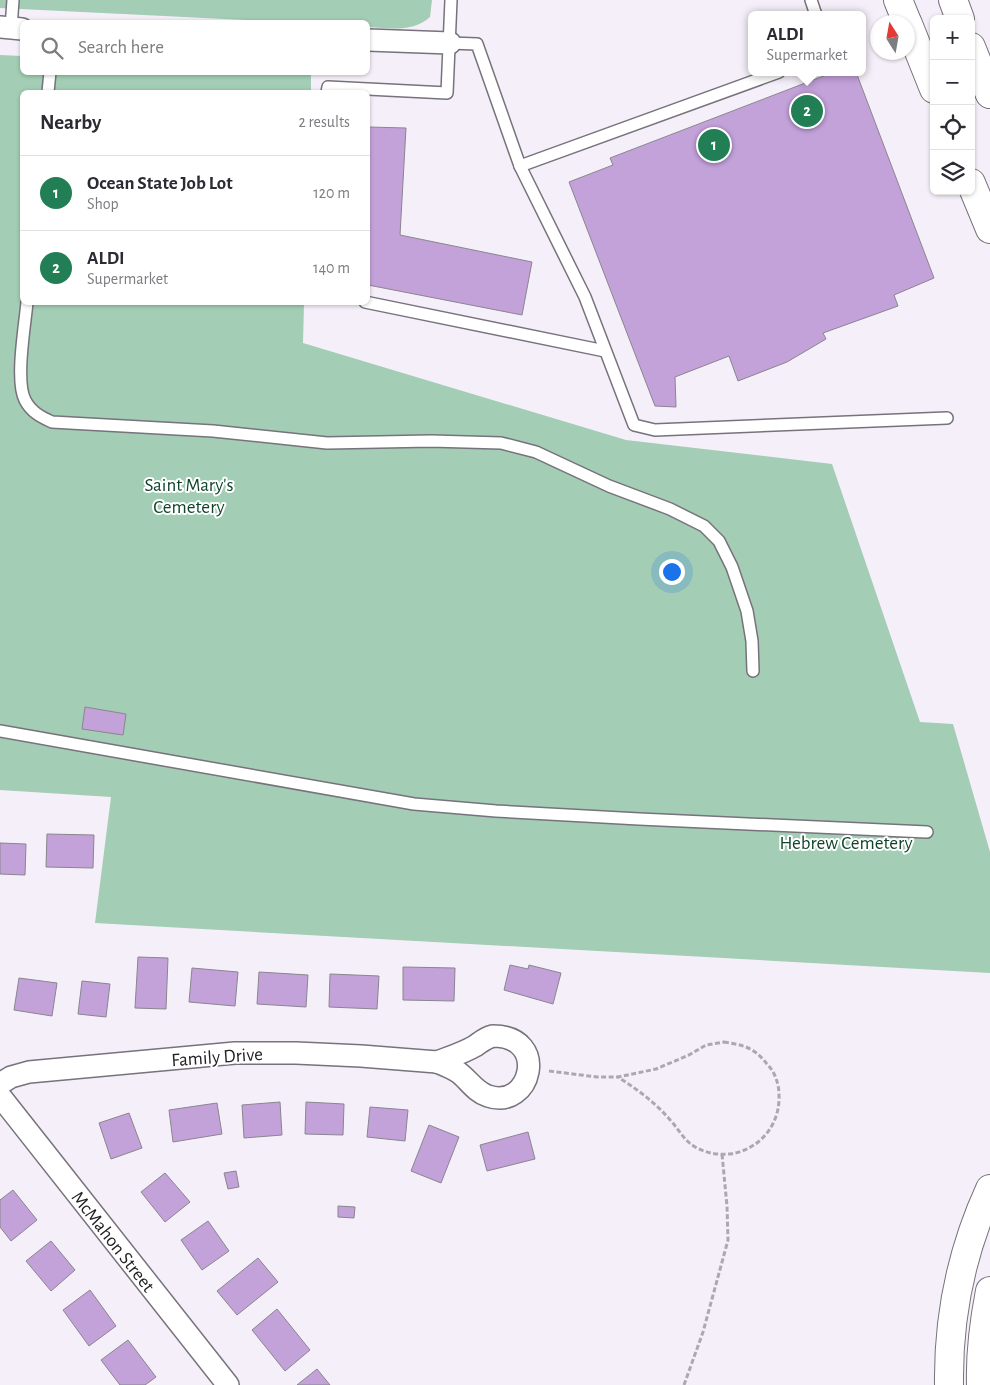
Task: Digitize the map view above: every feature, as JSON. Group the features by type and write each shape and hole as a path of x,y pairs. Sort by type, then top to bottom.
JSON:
{"main road":[{"path":"898,0 904,15"},
{"path":"953,0 959,15"},
{"path":"915,43 930,80"},
{"path":"975,57 990,93"},
{"path":"975,193 990,230"},
{"path":"949,1385 950,1342 956,1296 967,1249 990,1189"},
{"path":"981,1385 982,1348 990,1291"}],"street":[{"path":"370,40 450,43"},
{"name":"Family Drive","path":"0,1084 11,1077 29,1072 234,1053 296,1053 437,1062 457,1071 478,1092 498,1098 517,1092 524,1084 529,1064 521,1046 512,1039 503,1036 492,1036 483,1039 475,1046 459,1054 437,1062"},
{"name":"McMahon Street","path":"0,1096 228,1385"}],"lane":[{"path":"11,28 13,0"},
{"path":"327,90 328,87 447,93 451,0"},
{"path":"450,43 477,44 520,166 585,297 634,425 655,430 947,418"},
{"path":"48,90 50,75"},
{"path":"520,166 768,76"},
{"path":"370,303 605,351"},
{"path":"26,305 21,380 25,400 38,416 52,422 213,431 327,443 432,442 501,444 536,452 609,486 670,510 704,526 719,541 732,567 747,611 752,641 753,671"},
{"path":"0,731 414,804 496,811 927,832"}],"path":[{"path":"528,1069 618,1078 656,1069 706,1045 724,1042 743,1046 760,1055 772,1069 779,1087 780,1106 775,1123 764,1138 750,1148 732,1154 714,1154 697,1148 682,1137 672,1122 646,1096 618,1078"},
{"path":"684,1385 703,1332 728,1240 722,1154"}],"green space":[{"path":"0,0 432,0 430,17 416,25 401,28 370,27 370,20 246,20 0,8"},
{"path":"0,55 20,56 20,75 311,75 311,90 20,90 20,305 304,305 303,343 626,440 832,464 920,722 953,724 990,852 990,973 95,923 111,797 0,790"}],"building":[{"path":"824,76 858,76 934,278 894,295 898,306 823,333 826,339 787,362 738,381 729,356 675,377 676,407 655,406 569,182 613,165 610,158"},
{"path":"370,127 406,128 400,235 532,262 522,315 370,285"},
{"path":"85,707 126,714 123,735 82,729"},
{"path":"47,834 94,835 93,868 46,867"},
{"path":"0,843 26,844 25,875 0,874"},
{"path":"138,957 168,958 166,1009 135,1008"},
{"path":"510,965 528,969 529,965 561,973 553,1004 504,990"},
{"path":"403,967 455,968 454,1001 403,1000"},
{"path":"192,968 238,972 235,1006 189,1002"},
{"path":"259,972 308,975 306,1007 257,1004"},
{"path":"330,974 379,976 377,1009 329,1007"},
{"path":"19,978 57,983 52,1016 14,1010"},
{"path":"82,981 110,984 106,1017 78,1014"},
{"path":"280,1102 282,1135 244,1138 242,1105"},
{"path":"306,1102 344,1104 343,1135 305,1134"},
{"path":"217,1103 222,1134 173,1142 169,1110"},
{"path":"370,1107 408,1110 405,1141 367,1137"},
{"path":"129,1113 142,1148 111,1159 99,1123"},
{"path":"429,1125 459,1137 441,1183 411,1171"},
{"path":"528,1132 535,1159 487,1171 480,1145"},
{"path":"236,1171 239,1187 228,1189 224,1173"},
{"path":"165,1173 190,1202 165,1222 141,1192"},
{"path":"13,1190 37,1220 11,1241 0,1227 0,1200"},
{"path":"338,1206 355,1207 354,1218 338,1217"},
{"path":"208,1221 229,1251 202,1270 181,1240"},
{"path":"51,1241 75,1270 51,1291 26,1261"},
{"path":"258,1258 278,1282 237,1315 217,1291"},
{"path":"90,1290 116,1326 89,1346 63,1310"},
{"path":"277,1309 310,1350 285,1371 252,1330"},
{"path":"128,1340 156,1377 145,1385 120,1385 101,1360"},
{"path":"317,1369 330,1385 297,1385"}],"place":[{"name":"ALDI","path":"807,111"},
{"name":"Ocean State Job Lot","path":"714,145"}],"park label":[{"name":"Saint Mary's Cemetery","path":"189,495"},
{"name":"Hebrew Cemetery","path":"846,842"}]}
